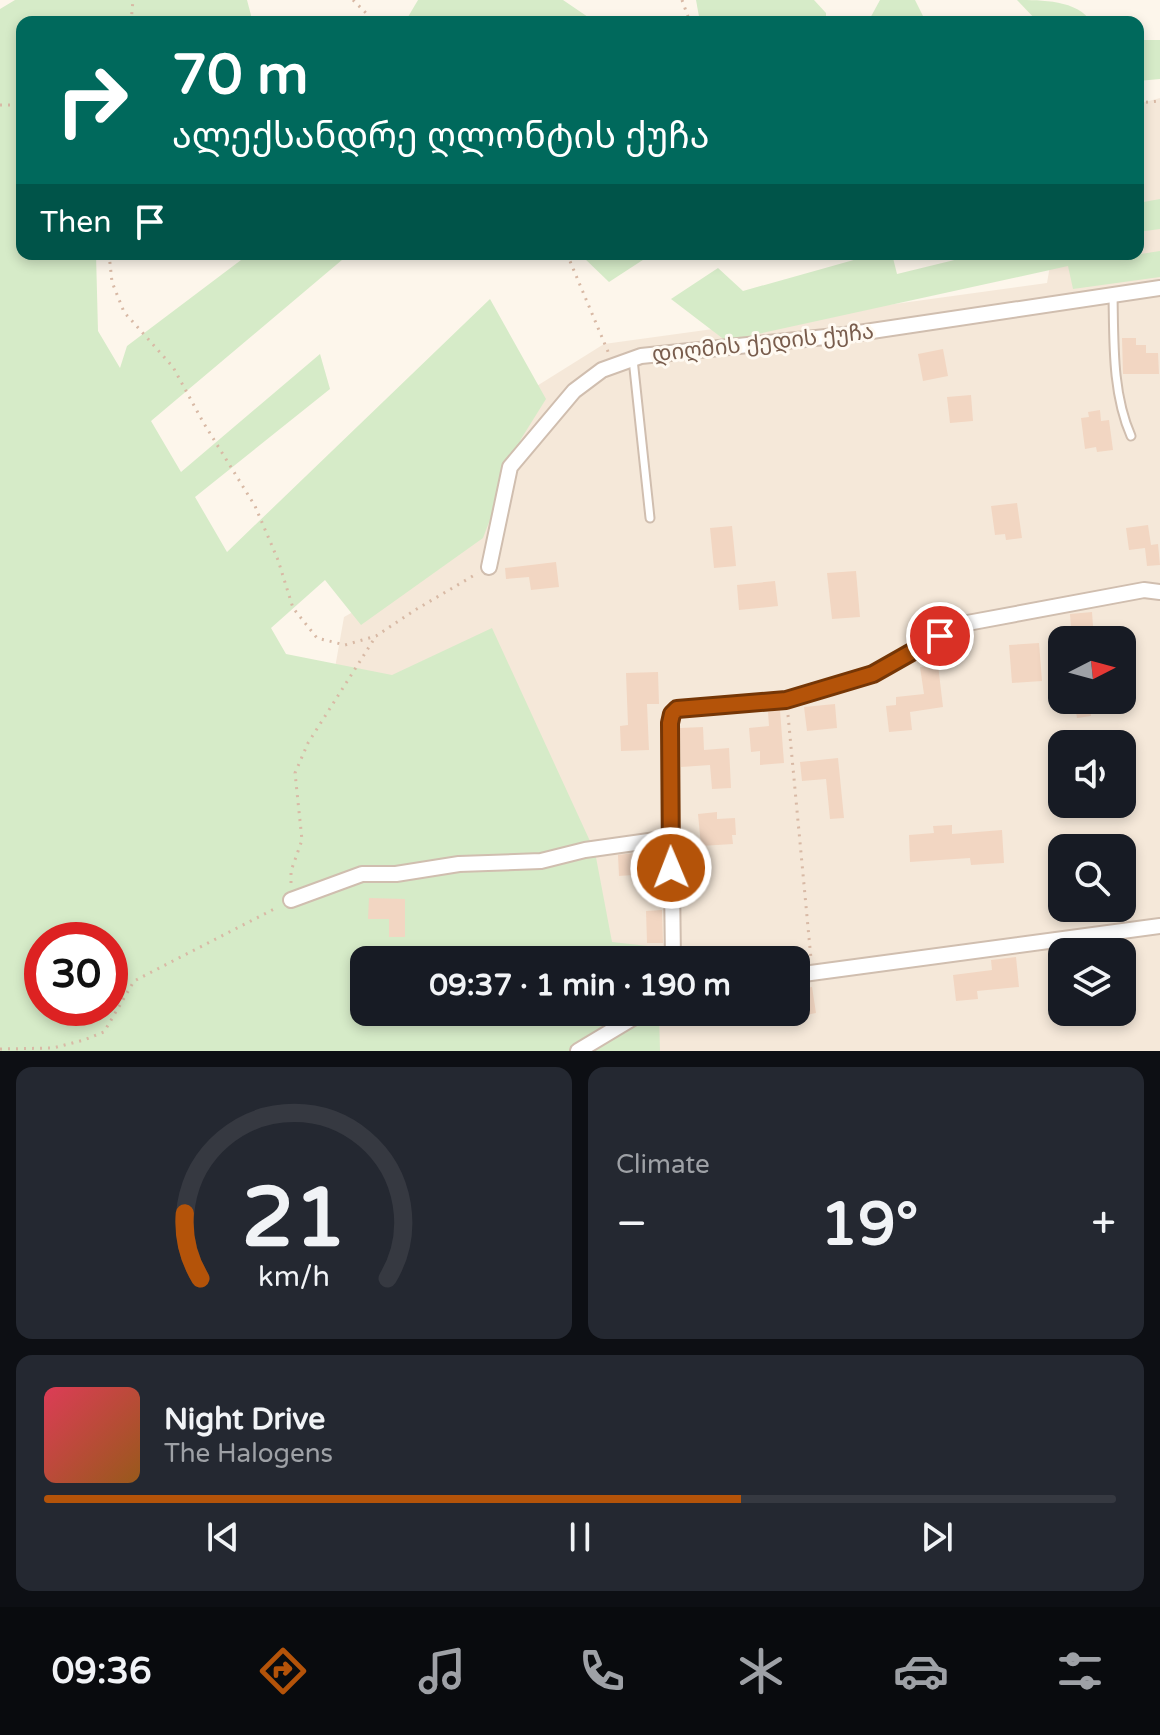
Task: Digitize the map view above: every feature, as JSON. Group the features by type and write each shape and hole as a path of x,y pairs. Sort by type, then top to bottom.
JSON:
{"street":[{"name":"დიღმის ქედის ქუჩა","path":"489,567 510,467 574,391 602,370 633,359 845,335 1160,288"},
{"path":"673,946 672,714 683,706 786,700 873,674 962,624 1144,590 1160,592"},
{"path":"291,900 362,874 396,874 459,864 541,861 585,850 670,838"},
{"path":"812,973 1160,926"},
{"path":"578,1051 620,1026"}],"lane":[{"path":"1113,295 1114,347 1120,401 1131,436"},
{"path":"633,359 650,518"}],"path":[{"path":"353,0 369,16"},
{"path":"110,260 112,282 124,312 173,367 255,506 278,560 293,608 317,638 345,645 376,636 489,567"},
{"path":"570,260 615,366"},
{"path":"0,1049 53,1048 104,1032 134,981 291,900 291,871 302,840 295,773 308,743 376,636"},
{"path":"786,700 812,973"}],"shaded area":[{"path":"1160,98 1160,1051 276,1051 275,1007 344,617 471,546 503,407 604,344 1047,283 1051,260 1144,260 1144,102"}],"green space":[{"path":"15,0 247,0 251,16 16,16 16,260 96,260 98,331 120,368 127,346 241,260 342,260 151,421 181,472 320,354 330,389 195,497 227,552 490,299 546,399 521,439 483,538 361,625 325,580 271,628 286,654 392,675 492,628 595,852 612,942 648,946 350,946 350,1026 659,1026 660,1051 0,1051 0,9"},
{"path":"418,0 563,0 587,16 409,16"},
{"path":"696,0 814,0 826,13 826,16 699,16"},
{"path":"880,0 915,0 923,16 871,16"},
{"path":"1017,0 1068,5 1086,16 1032,16"},
{"path":"1144,40 1160,40 1160,79 1144,80"},
{"path":"1160,199 1160,229 1144,231 1144,202"},
{"path":"1160,251 1160,277 1073,289 1068,266 726,341 671,299 718,268 743,291 854,260 894,260 897,274 954,260 1144,260 1144,253"},
{"path":"586,260 643,260 609,282"}],"building":[{"path":"1122,338 1136,338 1136,345 1146,345 1146,353 1158,353 1159,374 1123,374"},
{"path":"943,349 948,376 923,381 918,354"},
{"path":"971,395 973,421 950,423 947,397"},
{"path":"1100,410 1101,421 1109,420 1113,450 1097,452 1096,447 1085,449 1081,418 1089,417 1088,412"},
{"path":"1017,503 1022,538 1006,540 1005,534 995,535 991,506"},
{"path":"1148,525 1151,545 1158,544 1160,565 1147,566 1145,548 1129,550 1126,528"},
{"path":"732,526 736,566 714,568 710,528"},
{"path":"556,562 559,587 531,590 529,577 506,579 505,568"},
{"path":"856,571 860,617 832,619 827,573"},
{"path":"775,581 778,606 739,610 737,585"},
{"path":"1092,612 1093,626 1071,626 1070,614"},
{"path":"1039,643 1042,681 1012,683 1009,645"},
{"path":"938,665 943,707 910,712 912,730 889,732 886,706 896,705 896,697 924,694 920,667"},
{"path":"658,672 659,704 647,704 649,750 621,751 620,726 628,725 626,673"},
{"path":"835,704 837,728 807,731 804,707"},
{"path":"780,710 784,763 760,765 760,751 751,752 749,728 769,726 768,712"},
{"path":"1076,714 1091,714 1091,716 1077,718"},
{"path":"703,727 704,750 729,748 731,788 712,789 710,765 681,767 680,728"},
{"path":"838,758 844,818 830,819 826,779 802,781 800,762"},
{"path":"717,812 717,819 735,818 733,844 701,846 698,814"},
{"path":"952,825 952,834 1002,830 1004,863 971,865 970,858 910,862 909,835 934,833 933,826"},
{"path":"657,850 658,893 633,875 619,876 618,855"},
{"path":"369,898 405,899 405,937 389,937 389,919 368,919"},
{"path":"662,910 663,943 647,943 646,911"},
{"path":"1016,957 1019,987 977,991 978,999 956,1001 953,975 992,970 991,960"},
{"path":"810,987 816,1013 810,1014"}],"route":[{"path":"671,868 670,723 677,709 683,706 786,700 873,674 940,636"}]}
